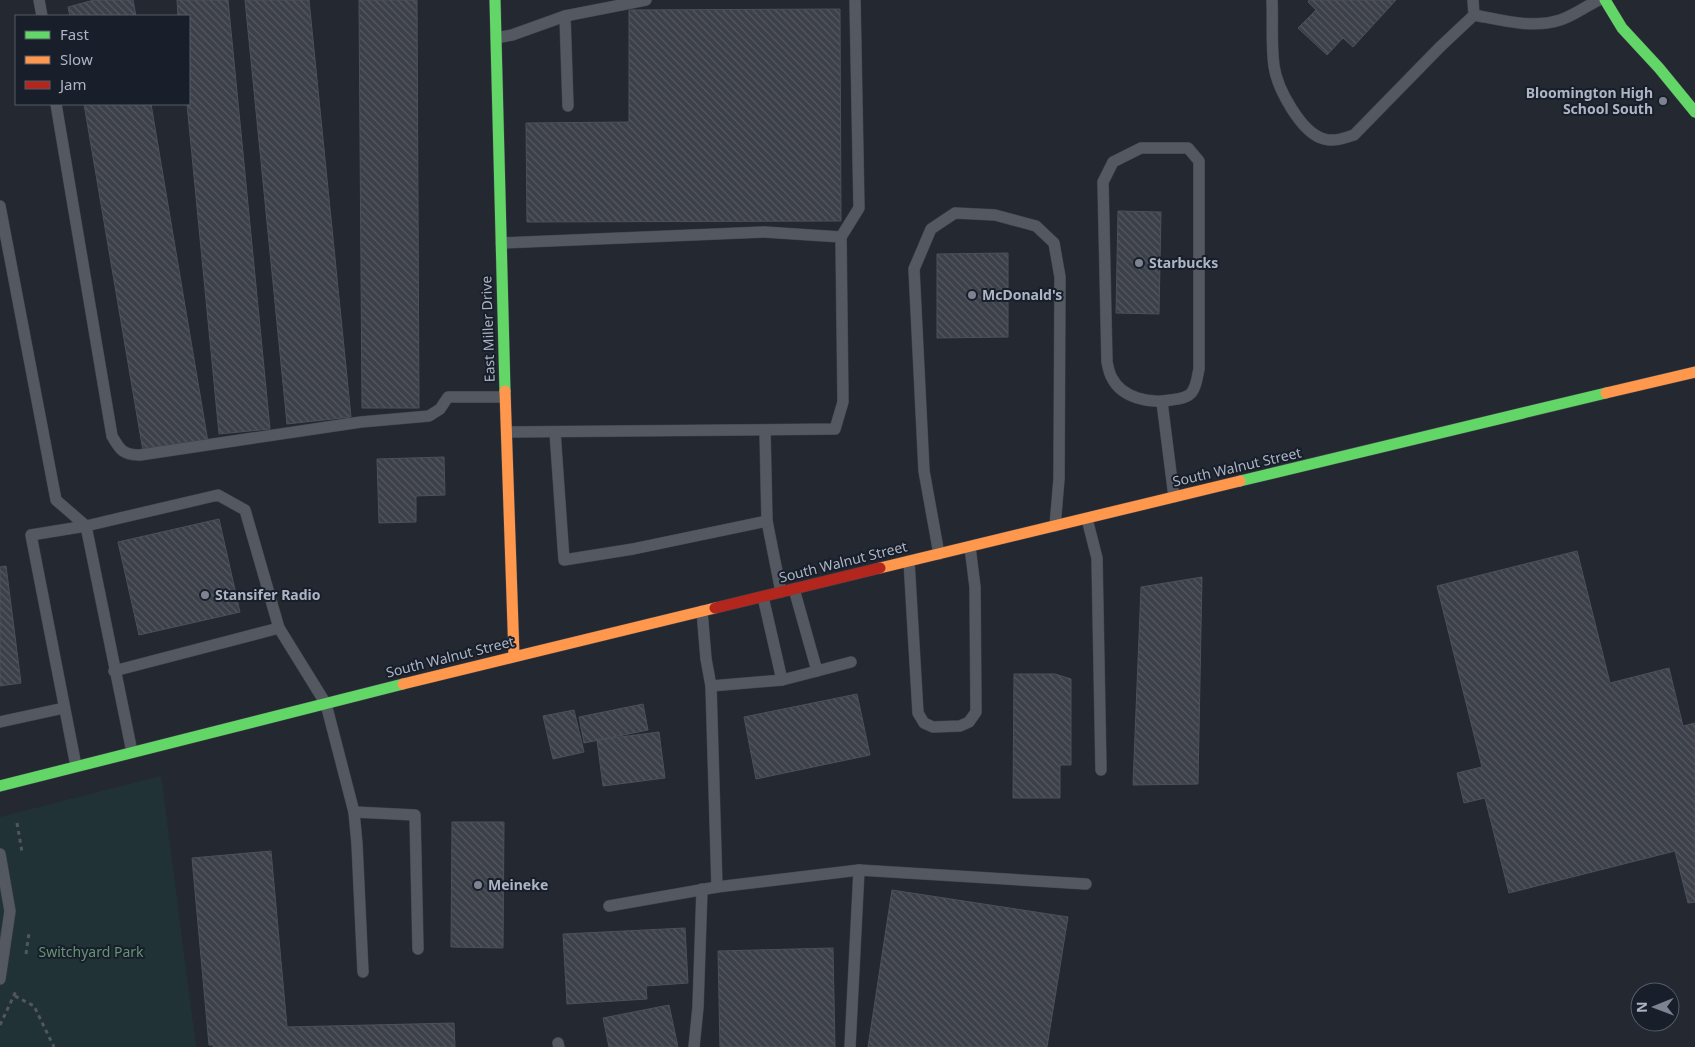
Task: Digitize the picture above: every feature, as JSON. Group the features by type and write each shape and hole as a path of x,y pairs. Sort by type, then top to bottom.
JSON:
{"main road":[{"name":"East Miller Drive","path":"495,0 514,656"},
{"path":"1605,0 1622,28 1659,68 1695,112"},
{"name":"South Walnut Street","path":"0,786 514,656 1695,372"}],"lane":[{"path":"39,0 42,15"},
{"path":"496,38 565,16 646,0"},
{"path":"507,432 834,429 843,402 841,237 859,208 855,0"},
{"path":"1272,0 1274,67 1284,96 1309,132 1324,139 1337,140 1354,135 1474,15"},
{"path":"1473,0 1474,15"},
{"path":"1474,15 1544,24 1561,20 1599,0"},
{"path":"565,16 568,106"},
{"path":"56,105 112,436 119,449 129,455 140,455 352,424 429,416 440,409 448,398 505,397"},
{"path":"1141,148 1188,148 1199,161 1199,369 1196,386 1191,394 1162,402 1140,400 1124,391 1112,378 1107,362 1102,182 1113,162 1141,148"},
{"path":"0,206 56,500 86,526 132,753"},
{"path":"939,554 924,471 914,269 931,229 955,213 995,215 1036,226 1054,243 1060,277 1059,479 1055,526"},
{"path":"501,242 764,232 841,237"},
{"path":"1162,402 1174,497"},
{"path":"766,431 767,521 781,592"},
{"path":"555,432 564,560 632,549 767,521"},
{"path":"76,766 31,535 86,526 218,495 245,510 279,628 326,704 354,812 363,972"},
{"path":"1087,518 1097,558 1101,770"},
{"path":"909,561 918,713 924,722 933,727 960,726 969,722 976,712 975,587 970,547"},
{"path":"794,589 817,671"},
{"path":"762,597 782,680"},
{"path":"702,611 711,686 718,886"},
{"path":"114,671 279,628"},
{"path":"711,686 782,680 851,662"},
{"path":"0,722 64,708"},
{"path":"354,812 415,815 418,949"},
{"path":"0,854 10,911 0,979"},
{"path":"850,1047 859,870"},
{"path":"609,906 718,886 859,870 1086,884"},
{"path":"694,1047 698,1007 702,889"}],"path":[{"path":"7,991 34,1006 54,1047"}],"green space":[{"name":"Switchyard Park","path":"161,776 196,1047 0,1047 0,817"}],"building":[{"path":"94,0 133,0 136,15 70,15 68,7"},
{"path":"177,0 228,0 270,429 219,434 187,105 190,105 190,15 178,15"},
{"path":"245,0 309,0 351,417 287,424"},
{"path":"359,0 417,0 419,408 362,408"},
{"path":"1309,0 1396,0 1353,47 1343,38 1327,55 1298,28 1316,10 1308,2"},
{"path":"840,9 841,221 527,222 526,123 629,122 629,10"},
{"path":"84,105 151,105 208,442 143,451"},
{"name":"Starbucks","path":"1118,211 1161,212 1159,314 1116,313"},
{"name":"McDonald's","path":"1008,253 1008,337 937,338 937,254"},
{"path":"444,457 445,495 416,496 416,522 379,523 377,459"},
{"path":"219,519 240,612 139,635 118,542"},
{"path":"1577,551 1610,683 1669,668 1683,726 1695,723 1695,902 1688,903 1675,851 1509,893 1485,798 1464,803 1457,773 1482,767 1437,586"},
{"path":"6,566 21,683 0,686 0,567"},
{"path":"1202,577 1198,784 1133,785 1141,587"},
{"path":"1014,674 1055,674 1071,679 1071,765 1060,765 1060,798 1013,798"},
{"path":"857,694 870,755 756,779 744,717"},
{"path":"643,704 648,730 584,743 579,717"},
{"path":"574,710 584,752 553,759 543,716"},
{"path":"659,732 665,778 603,786 597,740"},
{"name":"Meineke","path":"452,822 504,822 503,948 451,947"},
{"path":"271,851 287,1027 454,1023 455,1047 213,1047 213,1045 209,1045 192,858"},
{"path":"892,890 1068,917 1047,1047 868,1047"},
{"path":"685,928 688,983 646,986 647,999 567,1004 563,934"},
{"path":"833,948 835,1047 720,1047 718,951"},
{"path":"669,1005 678,1047 609,1047 603,1018"}],"traffic: fast":[{"path":"495,0 505,391"},
{"path":"1605,0 1622,28 1659,68 1695,112"},
{"path":"1240,481 1606,393"},
{"path":"0,786 403,684"}],"traffic: slow":[{"path":"1606,393 1695,372"},
{"path":"505,391 514,656"},
{"path":"880,568 1240,481"},
{"path":"403,684 715,608"}],"traffic: jam":[{"path":"715,608 880,568"}],"place":[{"name":"Bloomington High School South","path":"1663,101"},
{"name":"Starbucks","path":"1139,263"},
{"name":"McDonald's","path":"972,295"},
{"name":"Stansifer Radio","path":"205,595"},
{"name":"Meineke","path":"478,885"}]}
